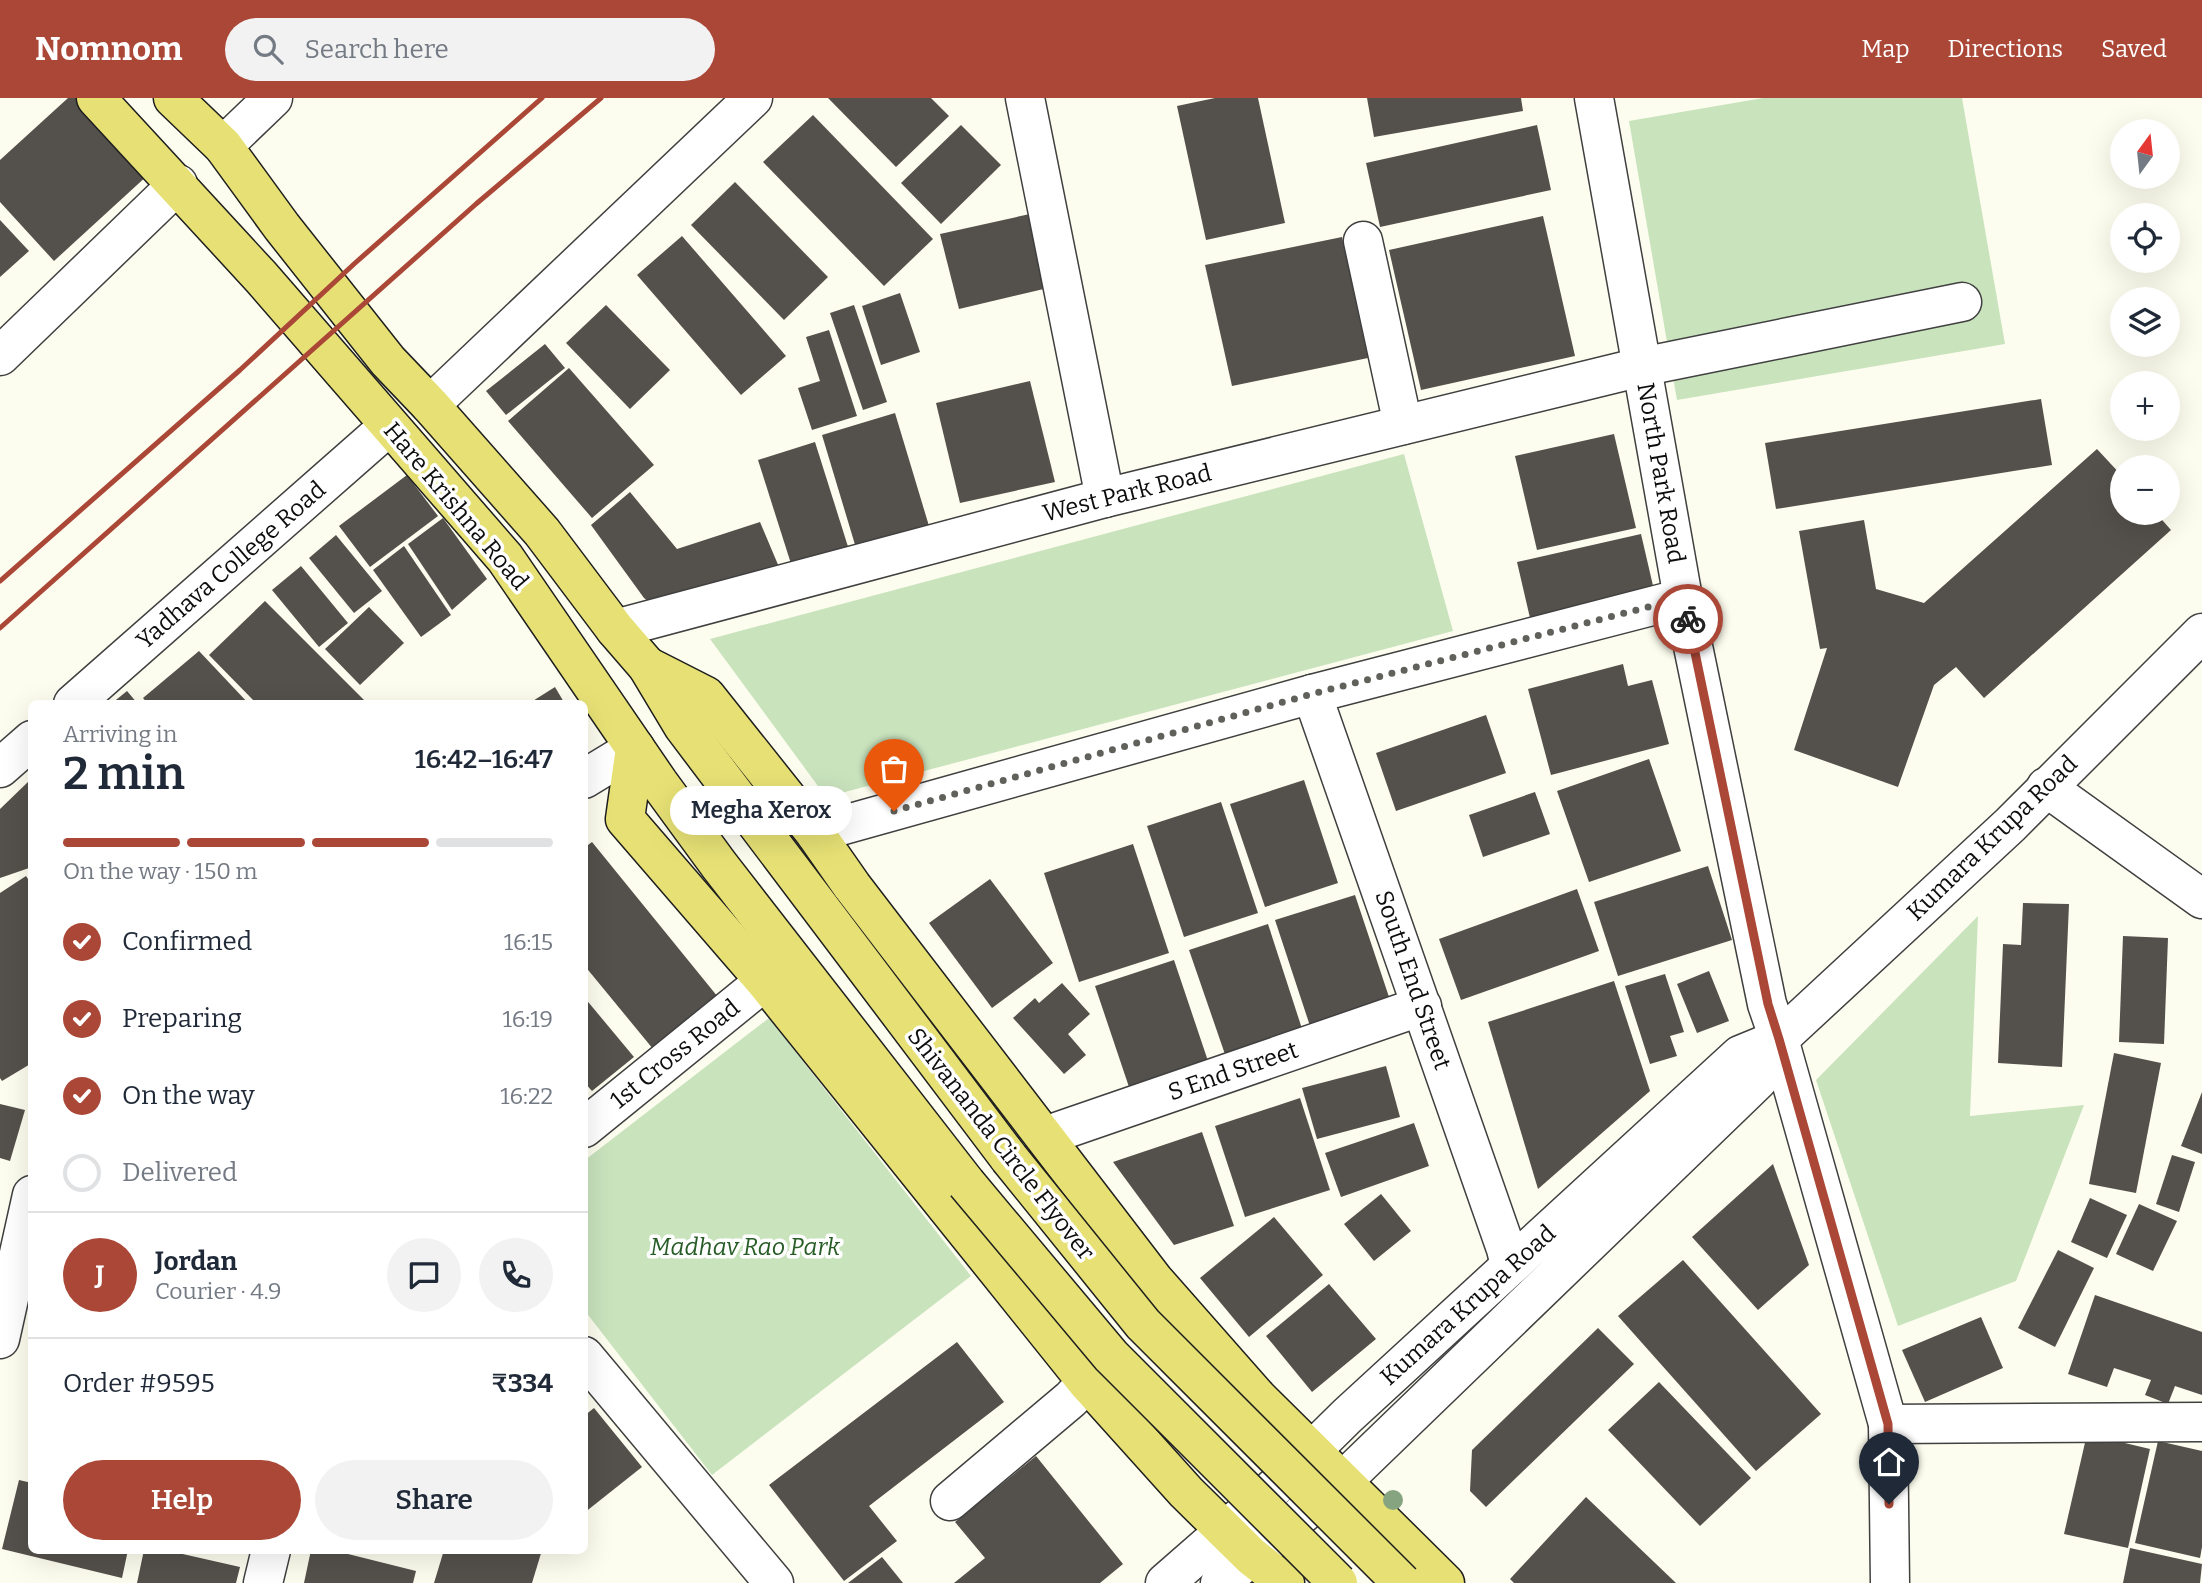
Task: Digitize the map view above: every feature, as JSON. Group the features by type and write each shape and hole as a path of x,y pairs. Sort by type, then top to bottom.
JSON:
{"main road":[{"path":"96,98 178,184"},
{"path":"173,98 223,146"},
{"name":"Hare Krishna Road","path":"223,146 282,227 376,345 542,532 615,629 647,666"},
{"name":"Hare Krishna Road","path":"178,184 505,558 635,748"},
{"path":"647,666 706,696 816,833 852,886 1153,1280 1258,1398 1445,1583"},
{"name":"Shivananda Circle Flyover","path":"647,666 683,726 1009,1158 1143,1324 1402,1583"},
{"path":"635,748 625,819 765,981 1087,1382 1186,1492 1238,1544 1285,1583"},
{"name":"Shivananda Circle Flyover","path":"635,748 719,865 966,1183 1111,1356 1338,1583"}],"street":[{"path":"223,146 274,98"},
{"path":"430,405 753,98"},
{"path":"1025,98 1105,498"},
{"name":"North Park Road","path":"1594,98 1683,598 1768,1004 1888,1424 1890,1583"},
{"path":"0,356 178,184"},
{"path":"1363,241 1402,425"},
{"name":"West Park Road","path":"615,629 1105,498 1402,425 1641,367 1962,302"},
{"name":"Yadhava College Road","path":"78,700 389,426"},
{"path":"816,833 1312,694 1683,598"},
{"name":"Kumara Krupa Road","path":"1165,1583 1238,1544 1342,1480 1749,1067 2010,825 2202,633"},
{"name":"South End Street","path":"1312,694 1510,1266"},
{"path":"0,768 28,744"},
{"path":"588,777 635,748"},
{"path":"2046,787 2202,899"},
{"name":"1st Cross Road","path":"588,1125 765,981"},
{"name":"S End Street","path":"1045,1136 1422,1006"},
{"name":"Kumara Krupa Road","path":"1220,1583 1238,1544 1313,1451 1346,1416 1510,1266 1749,1067"},
{"path":"0,1339 28,1213"},
{"path":"588,1361 774,1583"},
{"path":"950,1501 1071,1399 1087,1382"},
{"path":"1888,1424 2202,1422"},
{"path":"263,1583 270,1554"}],"green space":[{"path":"1763,98 1962,98 2005,344 1677,400 1629,121"},
{"path":"1404,454 1453,631 826,797 710,639"},
{"path":"1978,916 1970,1116 2084,1105 2016,1281 1898,1326 1816,1080"},
{"name":"Madhav Rao Park","path":"769,1018 971,1276 712,1475 588,1315 588,1158"}],"building":[{"path":"68,98 78,98 149,174 54,261 0,202 0,160"},
{"path":"828,98 931,98 949,116 896,167"},
{"path":"1215,98 1258,98 1285,223 1206,240 1177,106"},
{"path":"1367,98 1521,98 1523,111 1374,137"},
{"path":"813,115 933,239 884,286 763,162"},
{"path":"961,125 1001,165 941,224 901,183"},
{"path":"1537,125 1551,190 1380,227 1366,163"},
{"path":"735,182 828,277 784,320 691,225"},
{"path":"1030,214 1048,288 959,309 940,234"},
{"path":"1543,216 1575,356 1421,390 1389,250"},
{"path":"0,220 29,251 0,277"},
{"path":"682,236 786,356 741,395 637,275"},
{"path":"1342,237 1368,358 1232,386 1205,265"},
{"path":"900,293 920,352 881,365 862,306"},
{"path":"606,305 670,370 630,409 566,343"},
{"path":"854,305 887,402 863,410 830,313"},
{"path":"829,330 857,416 812,430 798,388 820,381 806,337"},
{"path":"545,344 565,368 506,415 486,391"},
{"path":"569,368 654,465 592,518 508,421"},
{"path":"1030,381 1055,482 960,503 936,403"},
{"path":"2041,399 2052,465 1776,509 1765,443"},
{"path":"895,413 929,526 856,548 822,435"},
{"path":"1614,434 1636,528 1537,550 1515,456"},
{"path":"815,442 850,553 793,570 758,460"},
{"path":"2097,449 2110,463 2110,525 2167,525 2171,530 1984,698 1956,667 1934,685 1898,787 1794,750 1827,648 1820,649 1799,531 1864,520 1876,589 1924,603"},
{"path":"407,475 438,516 370,567 339,526"},
{"path":"630,492 677,549 760,522 779,567 656,607 644,598 591,525"},
{"path":"443,518 487,579 452,610 408,544"},
{"path":"1641,534 1654,590 1530,618 1517,562"},
{"path":"336,535 382,591 354,613 309,558"},
{"path":"404,546 451,615 421,637 373,570"},
{"path":"301,566 348,623 319,647 272,590"},
{"path":"265,601 364,700 253,700 209,655"},
{"path":"369,607 404,643 360,685 325,649"},
{"path":"199,651 245,700 145,700 143,698"},
{"path":"1623,664 1628,686 1652,680 1669,744 1551,775 1528,689"},
{"path":"555,687 563,700 534,700"},
{"path":"127,691 135,700 116,700"},
{"path":"1486,715 1506,773 1396,811 1376,753"},
{"path":"1649,759 1681,851 1589,882 1557,791"},
{"path":"1304,780 1338,883 1265,907 1230,804"},
{"path":"28,782 28,868 0,878 0,809"},
{"path":"1535,792 1550,834 1483,857 1469,815"},
{"path":"1221,802 1258,913 1184,937 1147,826"},
{"path":"592,842 722,1002 658,1055 588,970 588,845"},
{"path":"1133,844 1169,953 1079,982 1044,873"},
{"path":"1708,866 1732,940 1618,976 1594,902"},
{"path":"26,876 28,879 28,1065 2,1081 0,1078 0,893"},
{"path":"990,879 1053,963 992,1008 929,923"},
{"path":"1577,889 1599,951 1461,1000 1439,939"},
{"path":"1355,895 1392,1006 1312,1032 1275,920"},
{"path":"2023,903 2069,904 2062,1067 1998,1063 2003,944 2021,945"},
{"path":"1268,924 1305,1038 1228,1063 1189,950"},
{"path":"2123,936 2168,938 2164,1044 2119,1042"},
{"path":"1174,960 1208,1061 1129,1087 1095,986"},
{"path":"1709,971 1729,1021 1697,1033 1677,984"},
{"path":"1665,974 1684,1032 1670,1036 1677,1056 1650,1064 1625,986"},
{"path":"1614,981 1650,1091 1538,1189 1488,1022"},
{"path":"1062,983 1090,1014 1068,1034 1086,1055 1064,1074 1013,1018 1035,998 1039,1003"},
{"path":"588,1002 634,1057 592,1091 588,1086"},
{"path":"2114,1053 2161,1063 2136,1193 2089,1184"},
{"path":"1386,1066 1400,1117 1317,1139 1302,1088"},
{"path":"2202,1092 2202,1154 2181,1146"},
{"path":"1300,1098 1330,1190 1245,1217 1215,1126"},
{"path":"0,1104 25,1110 10,1161 0,1158"},
{"path":"1414,1123 1429,1166 1341,1197 1325,1153"},
{"path":"1202,1132 1234,1226 1174,1245 1113,1162"},
{"path":"2172,1155 2195,1162 2179,1212 2156,1204"},
{"path":"1773,1164 1809,1265 1758,1310 1692,1237"},
{"path":"1381,1194 1411,1231 1374,1261 1344,1224"},
{"path":"2090,1198 2127,1215 2107,1258 2071,1242"},
{"path":"2139,1204 2177,1221 2153,1271 2116,1254"},
{"path":"1274,1217 1323,1275 1249,1337 1200,1278"},
{"path":"2058,1250 2094,1268 2055,1347 2018,1328"},
{"path":"1683,1260 1821,1414 1756,1471 1618,1316"},
{"path":"1329,1284 1376,1339 1312,1392 1266,1336"},
{"path":"2095,1295 2202,1332 2202,1395 2175,1386 2168,1404 2145,1395 2151,1380 2114,1368 2107,1387 2068,1374"},
{"path":"1981,1317 2003,1368 1925,1402 1902,1350"},
{"path":"1598,1328 1634,1364 1486,1507 1470,1491 1472,1450"},
{"path":"957,1342 1004,1402 869,1506 897,1541 844,1581 769,1485"},
{"path":"1659,1382 1751,1478 1700,1526 1608,1430"},
{"path":"594,1408 642,1467 588,1510 588,1413"},
{"path":"2087,1434 2150,1449 2128,1548 2064,1534"},
{"path":"2158,1441 2202,1451 2200,1558 2135,1543"},
{"path":"1036,1456 1123,1564 1100,1583 954,1583 985,1558 955,1522"},
{"path":"19,1480 28,1482 28,1554 127,1554 122,1578 2,1549"},
{"path":"1586,1497 1676,1583 1514,1583 1510,1579"},
{"path":"2130,1548 2202,1564 2200,1583 2123,1583"},
{"path":"143,1554 183,1554 240,1567 236,1583 137,1583"},
{"path":"310,1554 348,1554 416,1571 413,1583 304,1583"},
{"path":"443,1554 541,1554 532,1583 434,1583"},
{"path":"882,1557 903,1583 848,1583"}],"railway":[{"path":"0,581 240,370 354,264 542,98"},
{"path":"0,628 476,204 601,98"}],"way so far":[{"path":"894,811 1312,694 1683,598 1688,619"}],"place":[{"name":"Megha Xerox","path":"894,811"}],"route":[{"path":"1688,619 1768,1004 1888,1424 1889,1504"}]}
